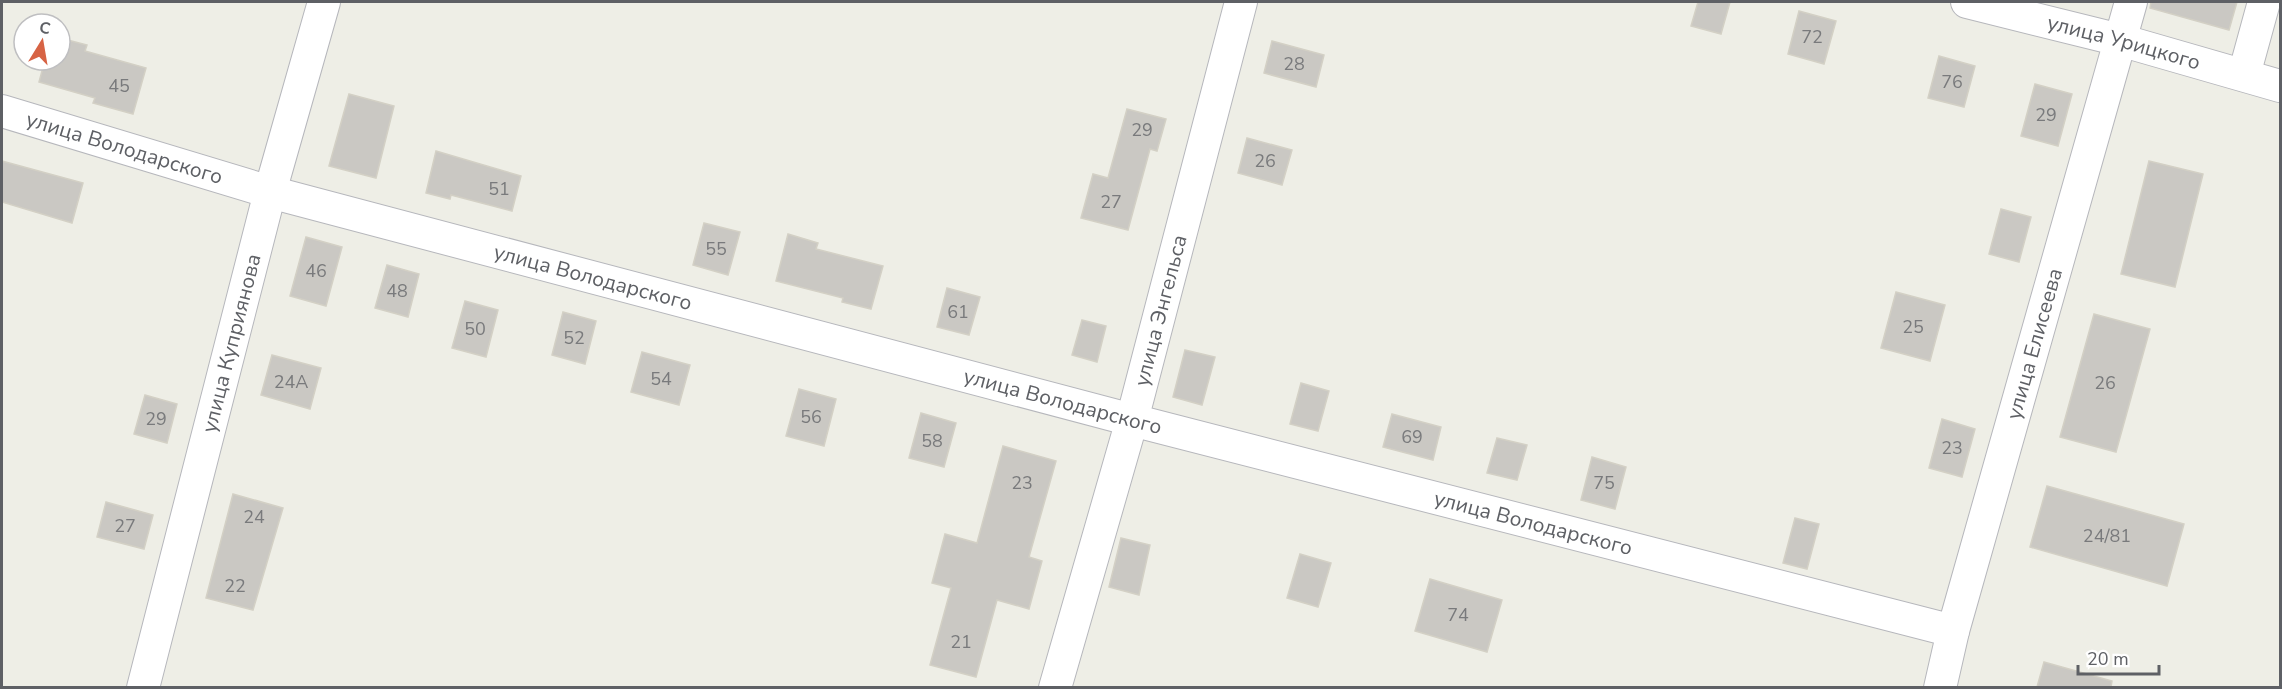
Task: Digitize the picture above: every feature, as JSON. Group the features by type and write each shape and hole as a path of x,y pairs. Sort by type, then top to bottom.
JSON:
{"street":[{"name":"улица Куприянова","path":"143,687 270,192 324,2"},
{"name":"улица Энгельса","path":"1055,687 1132,420 1242,2"},
{"name":"улица Урицкого","path":"1967,2 2120,40 2280,86"},
{"name":"улица Елисеева","path":"1940,687 1953,631 2131,2"},
{"path":"2244,75 2264,2"},
{"name":"улица Володарского","path":"2,111 270,192 1132,420 1953,631"}],"building":[{"path":"1698,2 1730,2 1721,34 1691,26"},
{"path":"2151,2 2237,2 2229,30 2150,8"},
{"path":"1799,11 1836,21 1824,64 1788,54"},
{"path":"72,41 87,45 85,51 146,68 133,114 93,103 95,98 39,82 42,72 72,72"},
{"path":"1272,41 1324,55 1316,87 1264,73"},
{"path":"1939,56 1975,66 1964,107 1928,98"},
{"path":"2035,84 2072,94 2058,146 2021,136"},
{"path":"349,94 394,106 376,178 329,166"},
{"path":"1127,109 1166,119 1157,151 1150,149 1128,230 1081,218 1093,174 1108,178"},
{"path":"1247,138 1292,150 1282,185 1238,173"},
{"path":"436,151 521,176 512,211 451,195 450,199 426,193"},
{"path":"2,161 83,183 72,223 2,202"},
{"path":"2149,161 2203,174 2175,287 2121,274"},
{"path":"2001,209 2031,217 2019,262 1989,254"},
{"path":"704,223 740,232 728,275 693,265"},
{"path":"788,234 818,243 816,249 883,266 871,309 842,302 843,298 776,281"},
{"path":"306,237 342,247 326,306 290,296"},
{"path":"387,265 419,274 408,317 375,308"},
{"path":"947,288 980,297 969,335 937,327"},
{"path":"1896,292 1945,305 1930,361 1881,348"},
{"path":"465,301 498,310 486,357 452,348"},
{"path":"563,312 596,321 585,364 552,355"},
{"path":"2094,314 2150,329 2116,452 2060,437"},
{"path":"1082,320 1106,326 1097,362 1072,355"},
{"path":"1185,350 1215,357 1202,405 1173,397"},
{"path":"642,352 690,365 679,405 631,392"},
{"path":"272,355 321,368 310,409 261,395"},
{"path":"1301,383 1329,391 1318,431 1290,424"},
{"path":"799,389 836,399 824,446 786,436"},
{"path":"145,395 177,404 167,443 134,434"},
{"path":"921,413 956,423 944,467 909,458"},
{"path":"1392,414 1441,427 1433,460 1383,447"},
{"path":"1942,419 1975,429 1962,477 1929,468"},
{"path":"1497,438 1527,445 1517,480 1487,473"},
{"path":"1003,446 1056,461 1029,557 1042,561 1029,609 997,600 976,677 930,665 951,588 932,583 945,534 977,543"},
{"path":"1592,457 1626,467 1615,509 1581,500"},
{"path":"2047,486 2184,524 2167,586 2030,547"},
{"path":"233,494 283,508 253,610 206,598"},
{"path":"106,502 153,515 144,549 97,537"},
{"path":"1795,518 1819,524 1807,569 1783,563"},
{"path":"1121,538 1150,545 1139,595 1109,587"},
{"path":"1300,554 1331,563 1318,607 1287,598"},
{"path":"1430,579 1502,600 1487,652 1415,631"},
{"path":"2044,662 2112,681 2111,687 2037,687"}]}
